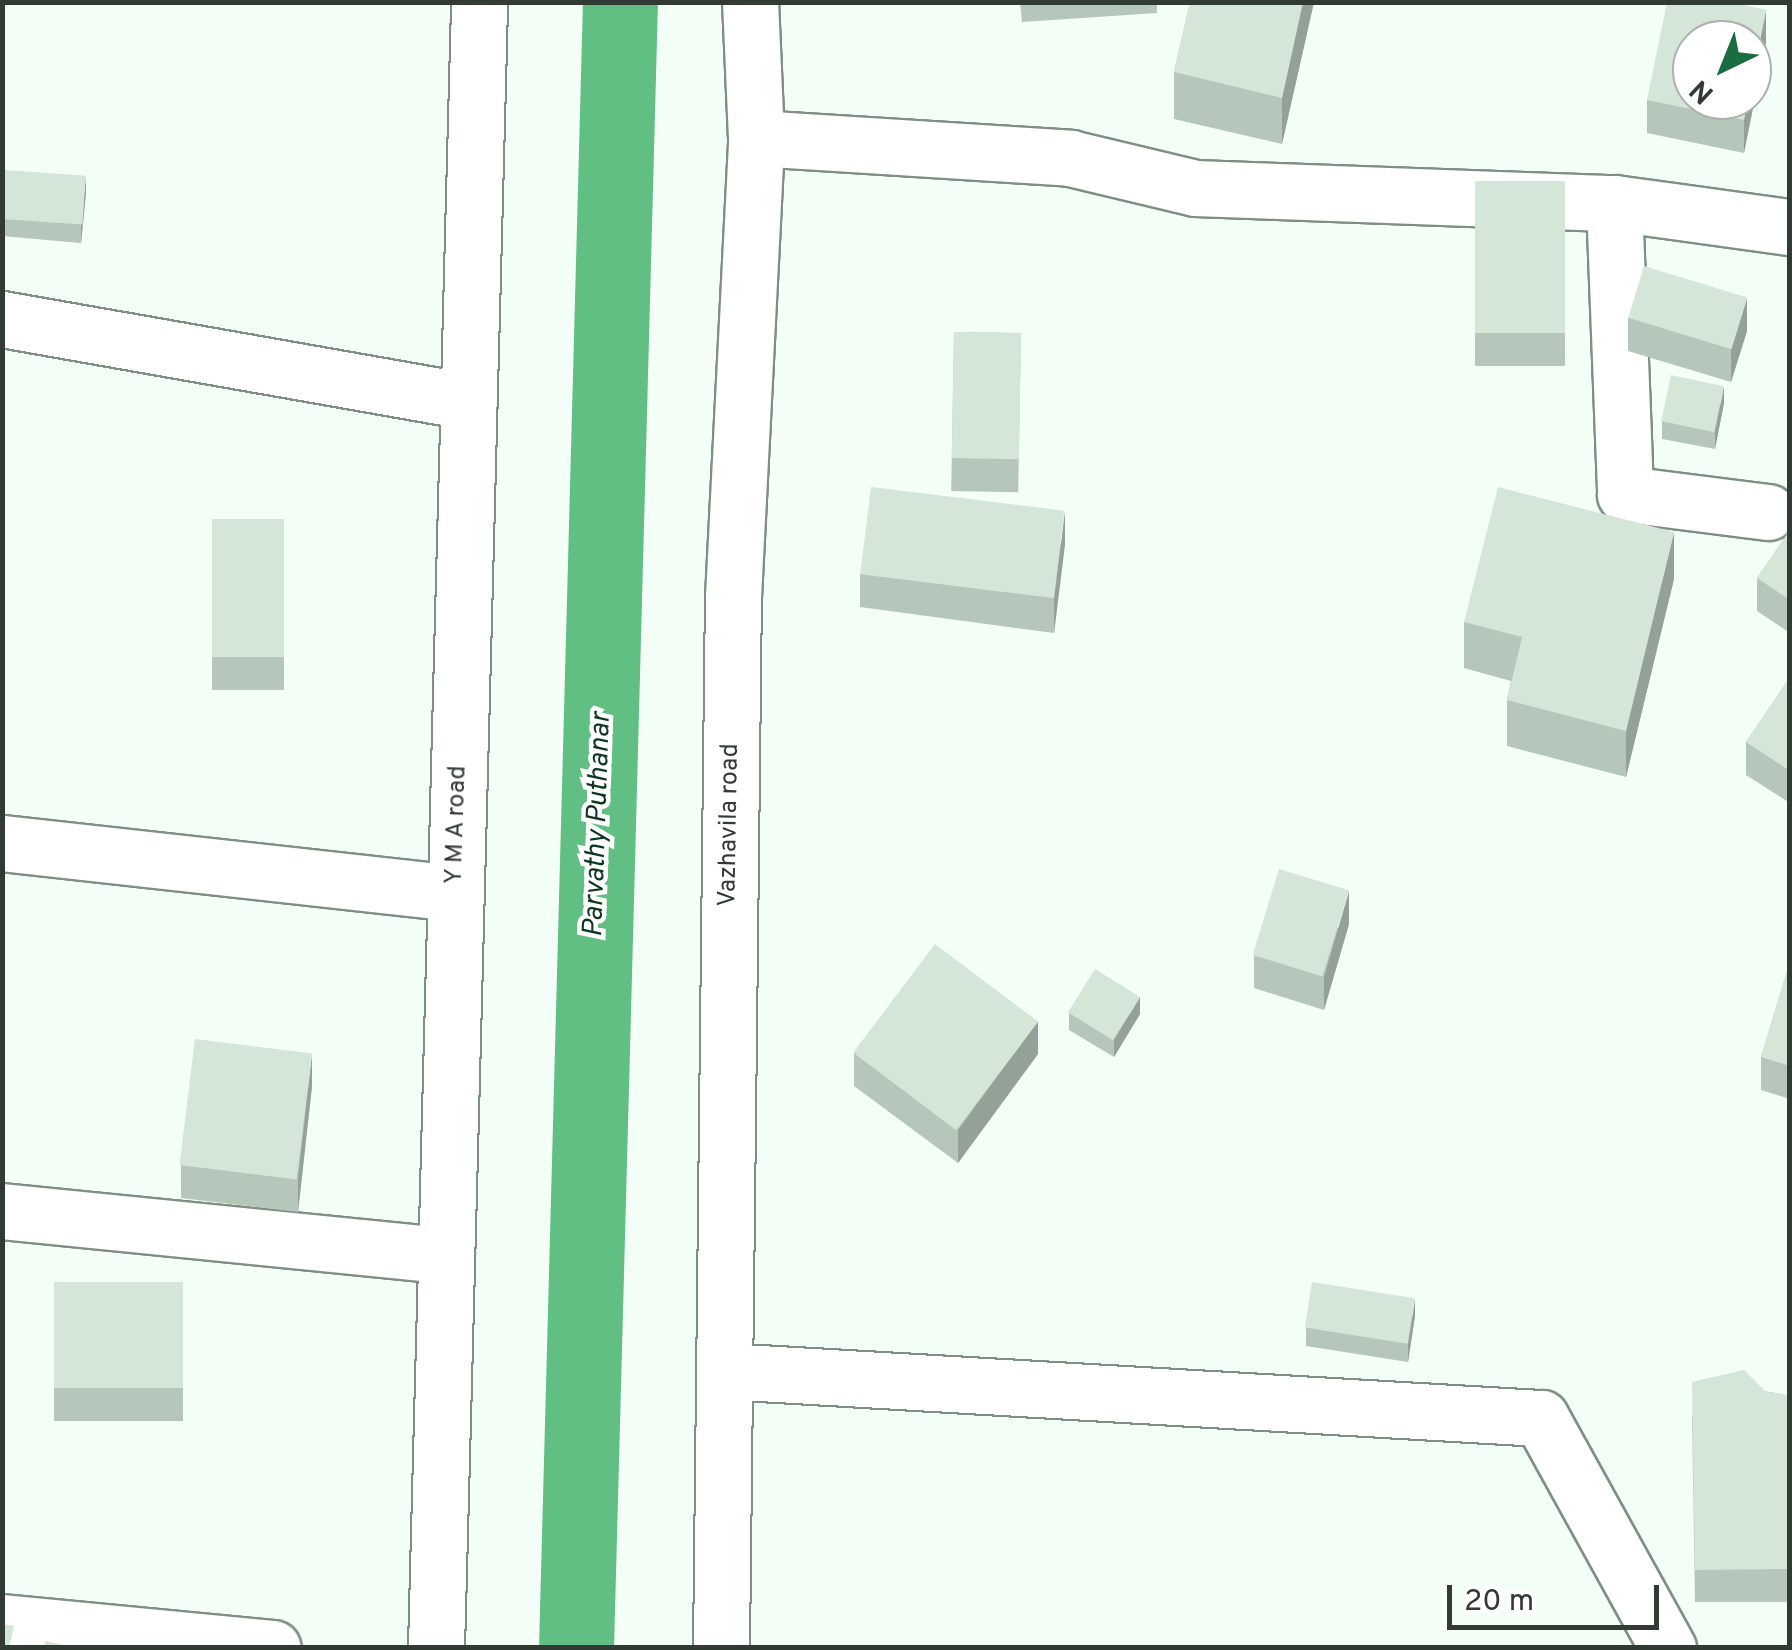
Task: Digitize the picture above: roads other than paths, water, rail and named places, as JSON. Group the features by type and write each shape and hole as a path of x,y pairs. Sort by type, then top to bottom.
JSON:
{"street":[{"name":"Y M A road","path":"436,1648 479,2"},
{"name":"Vazhavila road","path":"722,1648 733,597 756,138 750,2"},
{"path":"756,138 1070,158 1194,188 1614,203 1790,227"},
{"path":"1614,203 1625,494 1768,512"},
{"path":"2,318 468,400"},
{"path":"2,843 455,893"},
{"path":"2,1212 446,1255"},
{"path":"725,1372 1541,1418 1668,1648"},
{"path":"2,1622 273,1648"}],"waterway":[{"name":"Parvathy Puthanar","path":"576,1648 620,2"}]}
